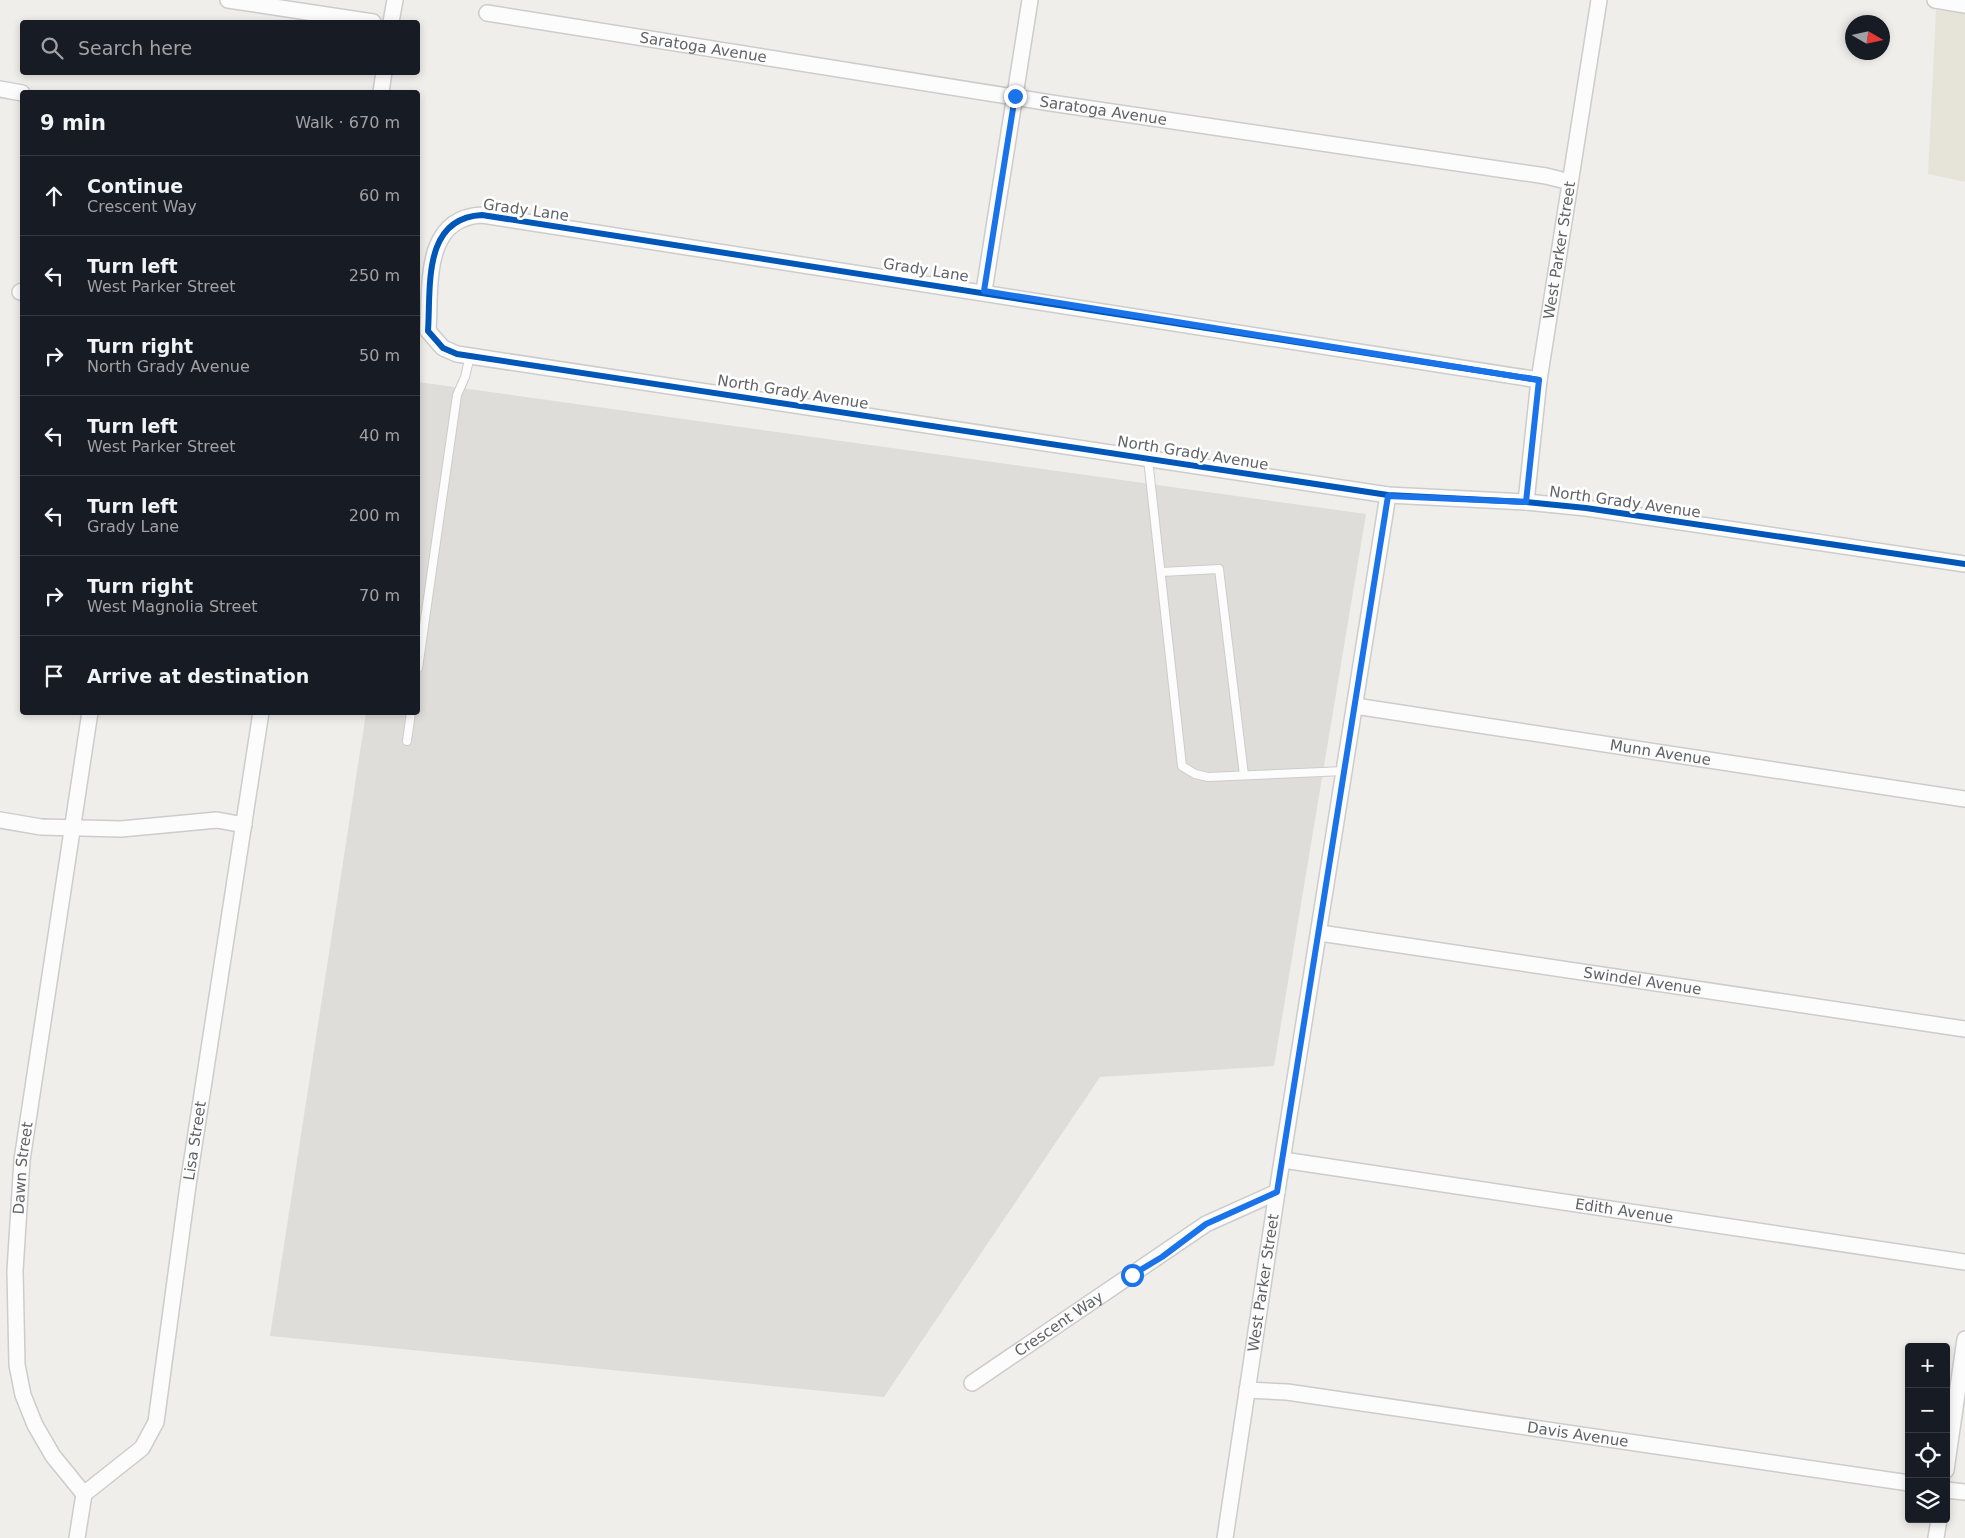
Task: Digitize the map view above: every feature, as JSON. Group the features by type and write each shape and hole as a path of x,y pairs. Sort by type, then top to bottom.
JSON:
{"street":[{"path":"228,0 360,20"},
{"path":"391,20 395,0"},
{"path":"984,291 1030,0"},
{"name":"West Parker Street","path":"1526,502 1539,380 1599,0"},
{"path":"1935,0 1965,5"},
{"name":"Saratoga Avenue","path":"488,13 1015,96 1546,176 1570,182"},
{"path":"381,90 384,75"},
{"path":"0,90 20,93"},
{"name":"Grady Lane","path":"428,331 434,252 442,235 454,223 469,216 482,215 984,291 1539,380"},
{"name":"North Grady Avenue","path":"428,331 443,348 456,354 1388,496 1526,502 1606,511 1965,564"},
{"name":"West Parker Street","path":"1225,1538 1277,1192 1320,932 1388,496"},
{"name":"Munn Avenue","path":"1355,706 1965,799"},
{"name":"Dawn Street","path":"84,1494 53,1456 35,1425 23,1395 17,1365 14,1271 22,1160 90,715"},
{"name":"Lisa Street","path":"84,1494 142,1448 156,1422 188,1185 261,715"},
{"path":"0,820 41,827 120,829 217,820 244,825"},
{"name":"Swindel Avenue","path":"1320,932 1965,1029"},
{"name":"Edith Avenue","path":"1283,1160 1965,1262"},
{"name":"Crescent Way","path":"972,1383 1043,1333 1162,1257 1206,1224 1277,1192"},
{"path":"1950,1442 1965,1339"},
{"name":"Davis Avenue","path":"1247,1390 1287,1392 1905,1482"},
{"path":"1950,1490 1965,1492"},
{"path":"77,1538 84,1494"},
{"path":"1936,1538 1938,1523"}],"lane":[{"path":"420,654 457,395 465,377 470,356"},
{"path":"1148,459 1182,766 1195,774 1208,777 1345,771"},
{"path":"1160,572 1219,569 1244,775"},
{"path":"407,740 411,715"}],"shaded area":[{"path":"1936,10 1965,14 1965,182 1928,174"},
{"path":"420,382 1366,514 1274,1066 1100,1077 884,1397 270,1336 366,715 420,715"}],"cycle path":[{"path":"1539,380 482,215 463,219 449,228 439,241 434,258 429,295 428,331 443,348 457,354 1388,495 1526,502 1586,508 1965,564"}],"route":[{"path":"1015,96 984,291 1179,324 1512,374 1539,380 1526,502 1388,496 1320,932 1277,1192 1206,1224 1162,1257 1132,1275"}]}
